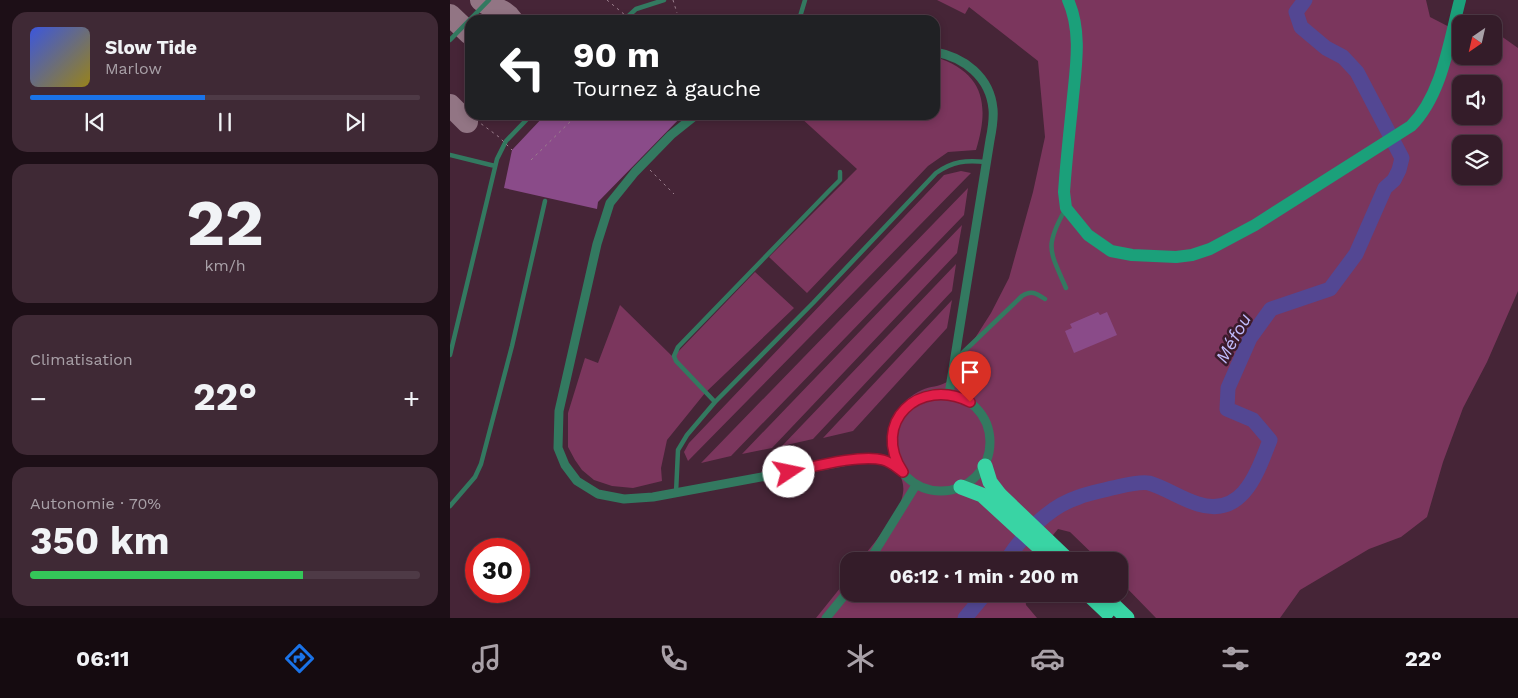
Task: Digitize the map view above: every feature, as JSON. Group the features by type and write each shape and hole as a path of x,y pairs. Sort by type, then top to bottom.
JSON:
{"highway":[{"path":"985,466 996,499 1046,552"},
{"path":"962,487 996,499 1058,552"},
{"path":"1096,602 1112,618"},
{"path":"1110,602 1127,618"}],"main road":[{"path":"1068,0 1073,11 1076,50 1064,192 1066,208 1088,235 1111,251 1132,255 1176,257 1192,255 1210,249 1255,225 1411,126 1421,116 1436,90 1460,0"}],"street":[{"path":"940,53 959,59 979,75 987,87 993,109 949,394"},
{"path":"690,120 671,135 613,198 597,244 559,411 558,448 565,465 577,481 598,494 624,499 653,497 864,458 881,459 892,463 916,484 925,488 943,491 962,487 975,479 985,466 990,453 991,439 987,425 980,412 970,402 949,394 935,394 918,398 911,403 900,416 893,432 892,449 903,472"},
{"path":"874,552 916,484"},
{"path":"826,618 840,601"}],"lane":[{"path":"474,15 489,0"},
{"path":"629,15 636,9 664,0"},
{"path":"800,15 805,0"},
{"path":"450,40 465,25"},
{"path":"450,355 495,166 506,141 526,120"},
{"path":"450,155 495,166"},
{"path":"676,493 678,450 687,435 715,402 813,303 936,173 945,166 961,161 986,162"},
{"path":"715,402 676,361 674,356 678,347 829,192 840,180 840,172"},
{"path":"450,506 475,477 481,464 512,346 545,201"},
{"path":"1066,208 1051,237 1051,248 1066,288"},
{"path":"954,361 1022,296 1028,292 1037,293 1045,299"},
{"path":"450,325 458,323"}],"path":[{"path":"607,0 625,15"},
{"path":"673,0 678,13"},
{"path":"476,120 499,137 512,150"},
{"path":"530,160 572,120"},
{"path":"644,163 674,194"}],"shaded area":[{"path":"937,0 1426,0 1430,17 1452,28 1452,65 1502,65 1502,37 1518,48 1518,291 1487,362 1463,408 1443,462 1427,517 1401,537 1369,549 1300,590 1280,618 1156,618 1128,589 1128,552 1091,552 1070,532 1058,529 1039,552 867,552 892,520 901,502 903,493 902,481 891,450 890,439 893,420 903,403 912,396 925,389 947,382 991,313 1009,278 1033,192 1045,137 1038,61 969,7 965,14"},
{"path":"940,59 951,63 973,81 979,92 982,105 980,134 976,150 948,152 928,166 807,293 769,257 857,169 803,120 940,120"},
{"path":"961,171 971,173 688,461 684,452 689,443 944,175"},
{"path":"968,188 964,215 731,456 701,463"},
{"path":"962,225 957,253 772,448 742,454"},
{"path":"956,264 952,291 813,439 782,446"},
{"path":"755,272 794,308 705,393 667,440 661,468 662,481 633,488 612,486 594,480 582,470 568,447 568,413 585,358 598,363 620,305 673,357"},
{"path":"952,300 947,328 853,431 823,438"},
{"path":"840,588 840,602 1026,602 1026,605 1037,618 816,618"}],"building":[{"path":"540,120 678,120 598,202 597,209 504,188 512,150"},
{"path":"1098,312 1100,315 1107,312 1117,335 1074,353 1065,331 1072,328 1070,324"}],"waterway":[{"name":"Méfou","path":"1012,552 1028,532 1047,515 1068,502 1083,496 1125,485 1149,483 1198,504 1213,507 1226,505 1237,499 1246,490 1260,466 1270,440 1253,420 1227,409 1228,388 1250,338 1271,309 1330,289 1356,254 1385,188 1394,180 1399,170 1402,158 1357,72 1343,57 1326,48 1301,27 1296,12 1305,0"},
{"name":"Méfou","path":"965,618 978,602"}],"taxiway":[{"path":"481,0 508,15"},
{"path":"450,15 465,29"},
{"path":"450,105 467,122"}],"route":[{"path":"789,472 864,458 881,459 892,463 903,472 892,449 892,440 896,423 905,409 918,398 935,394 949,394 970,402"}]}
